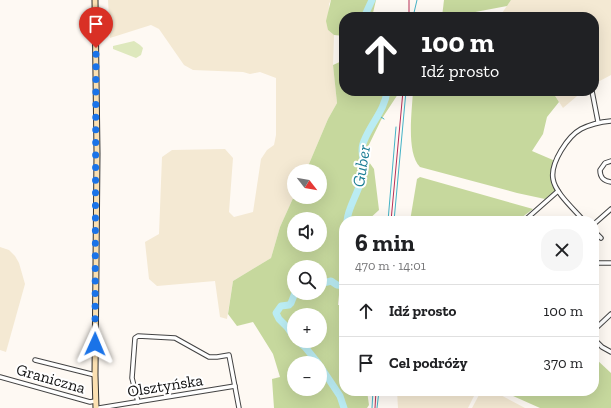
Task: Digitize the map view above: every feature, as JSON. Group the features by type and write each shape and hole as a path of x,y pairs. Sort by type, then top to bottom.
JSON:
{"main road":[{"path":"95,0 97,153 96,408"}],"street":[{"path":"593,96 598,122"},
{"path":"580,216 558,191 552,178 555,161 565,145 580,130 598,122 611,121"},
{"path":"611,161 606,163 600,170 602,178 611,182"},
{"path":"530,216 558,191"},
{"path":"599,220 611,209"},
{"path":"600,262 611,263"},
{"path":"599,325 611,314"},
{"path":"138,402 132,378 134,338 138,336 175,338 209,357 229,355 239,408"},
{"path":"599,344 611,352"},
{"path":"35,360 95,375"},
{"name":"Graniczna","path":"0,377 90,402 95,401"},
{"name":"Olsztyńska","path":"99,408 236,386"}],"shaded area":[{"path":"108,0 331,0 329,4 328,30 334,35 333,65 337,103 328,119 309,164 287,164 287,204 290,204 280,227 271,258 233,281 227,319 220,317 215,281 157,286 149,279 145,242 159,234 162,157 172,150 225,149 233,158 229,212 234,217 253,212 261,159 267,150 274,145 276,135 276,78 260,72 250,74 243,72 193,70 184,65 159,29 151,25 110,38"},
{"path":"511,0 611,0 611,75 599,81 599,12 503,12"},
{"path":"555,96 577,96 563,108"},
{"path":"0,247 9,250 15,256 19,263 25,284 6,352 0,350"},
{"path":"397,396 474,396 468,408 398,408"},
{"path":"478,396 502,396 525,408 472,408"}],"green space":[{"path":"331,0 376,0 373,12 339,12 339,36 334,35 328,30 326,21"},
{"path":"444,0 511,0 507,6 475,12 443,12"},
{"path":"134,41 143,48 141,55 136,58 113,49 113,46"},
{"path":"339,62 339,96 397,96 381,120 364,155 374,169 379,210 372,216 339,216 339,396 368,396 369,405 367,408 274,408 272,379 280,377 273,354 253,322 237,326 228,314 233,281 271,258 280,227 290,204 327,204 327,164 309,164 328,119 337,103 333,65"},
{"path":"413,96 555,96 559,102 547,117 543,134 532,151 553,160 551,179 556,190 545,199 420,167 416,161 411,142"},
{"path":"420,177 533,209 524,216 411,216 417,179"},
{"path":"599,362 611,373 611,408 540,408 513,396 599,396"}],"waterway":[{"name":"Guber","path":"366,12 372,0"},
{"path":"414,12 417,0"},
{"name":"Guber","path":"348,216 361,180 363,166 363,144 384,104 386,96"},
{"path":"394,216 406,96"},
{"path":"378,115 384,119"},
{"path":"388,216 396,127"},
{"name":"Guber","path":"327,282 331,281 339,285"},
{"name":"Guber","path":"287,327 279,319 276,313 281,306 289,305 292,300"},
{"name":"Guber","path":"306,348 312,356"},
{"name":"Guber","path":"327,376 339,394"},
{"name":"Guber","path":"340,396 344,408"},
{"path":"372,408 373,396"},
{"path":"377,408 378,396"}],"railway":[{"path":"409,0 409,12"},
{"path":"391,216 403,96"},
{"path":"375,408 376,396"}],"route":[{"path":"95,344 97,153 96,48"}]}
